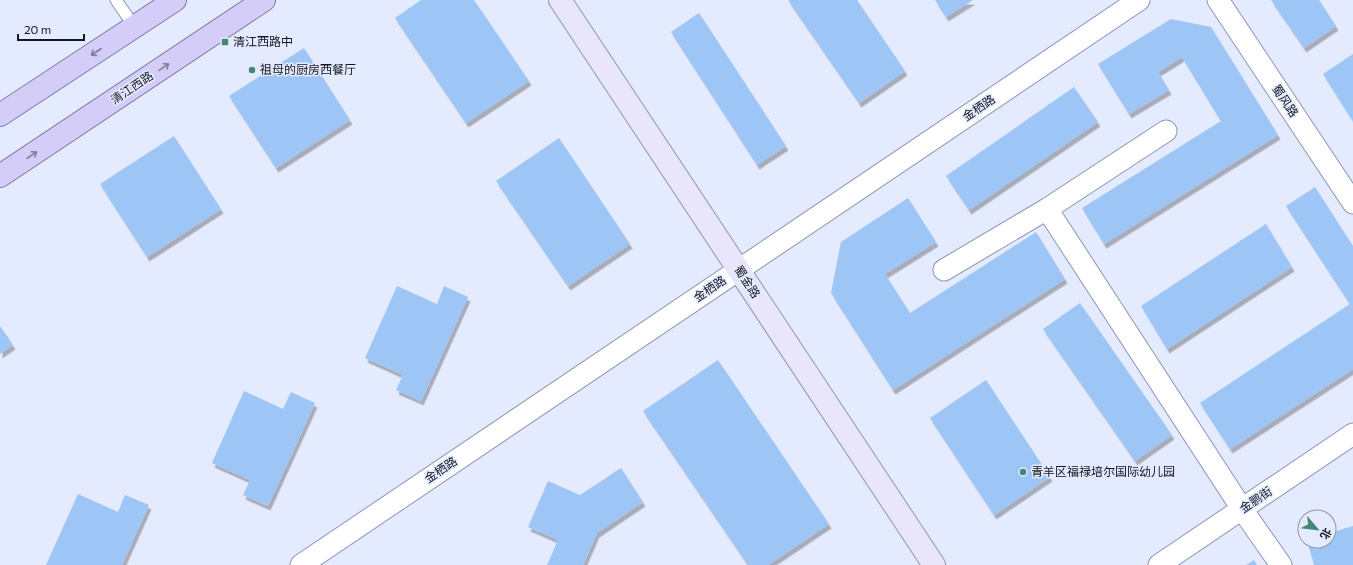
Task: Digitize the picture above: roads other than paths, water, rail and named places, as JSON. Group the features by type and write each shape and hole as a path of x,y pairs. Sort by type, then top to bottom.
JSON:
{"main road":[{"path":"0,115 175,0"},
{"name":"清江西路","path":"0,176 264,0"},
{"name":"蜀金路","path":"560,0 934,565"}],"street":[{"name":"金栖路","path":"301,565 1139,0"},
{"name":"蜀风路","path":"1218,0 1353,202"},
{"path":"944,270 1047,210 1166,131"},
{"path":"1047,210 1242,509 1281,565"},
{"name":"金鹏街","path":"1159,565 1353,434"}],"lane":[{"path":"116,0 134,26"}],"place":[{"name":"清江西路中","path":"225,42"},
{"name":"祖母的厨房西餐厅","path":"252,70"},
{"name":"青羊区福禄培尔国际幼儿园","path":"1023,472"}]}
